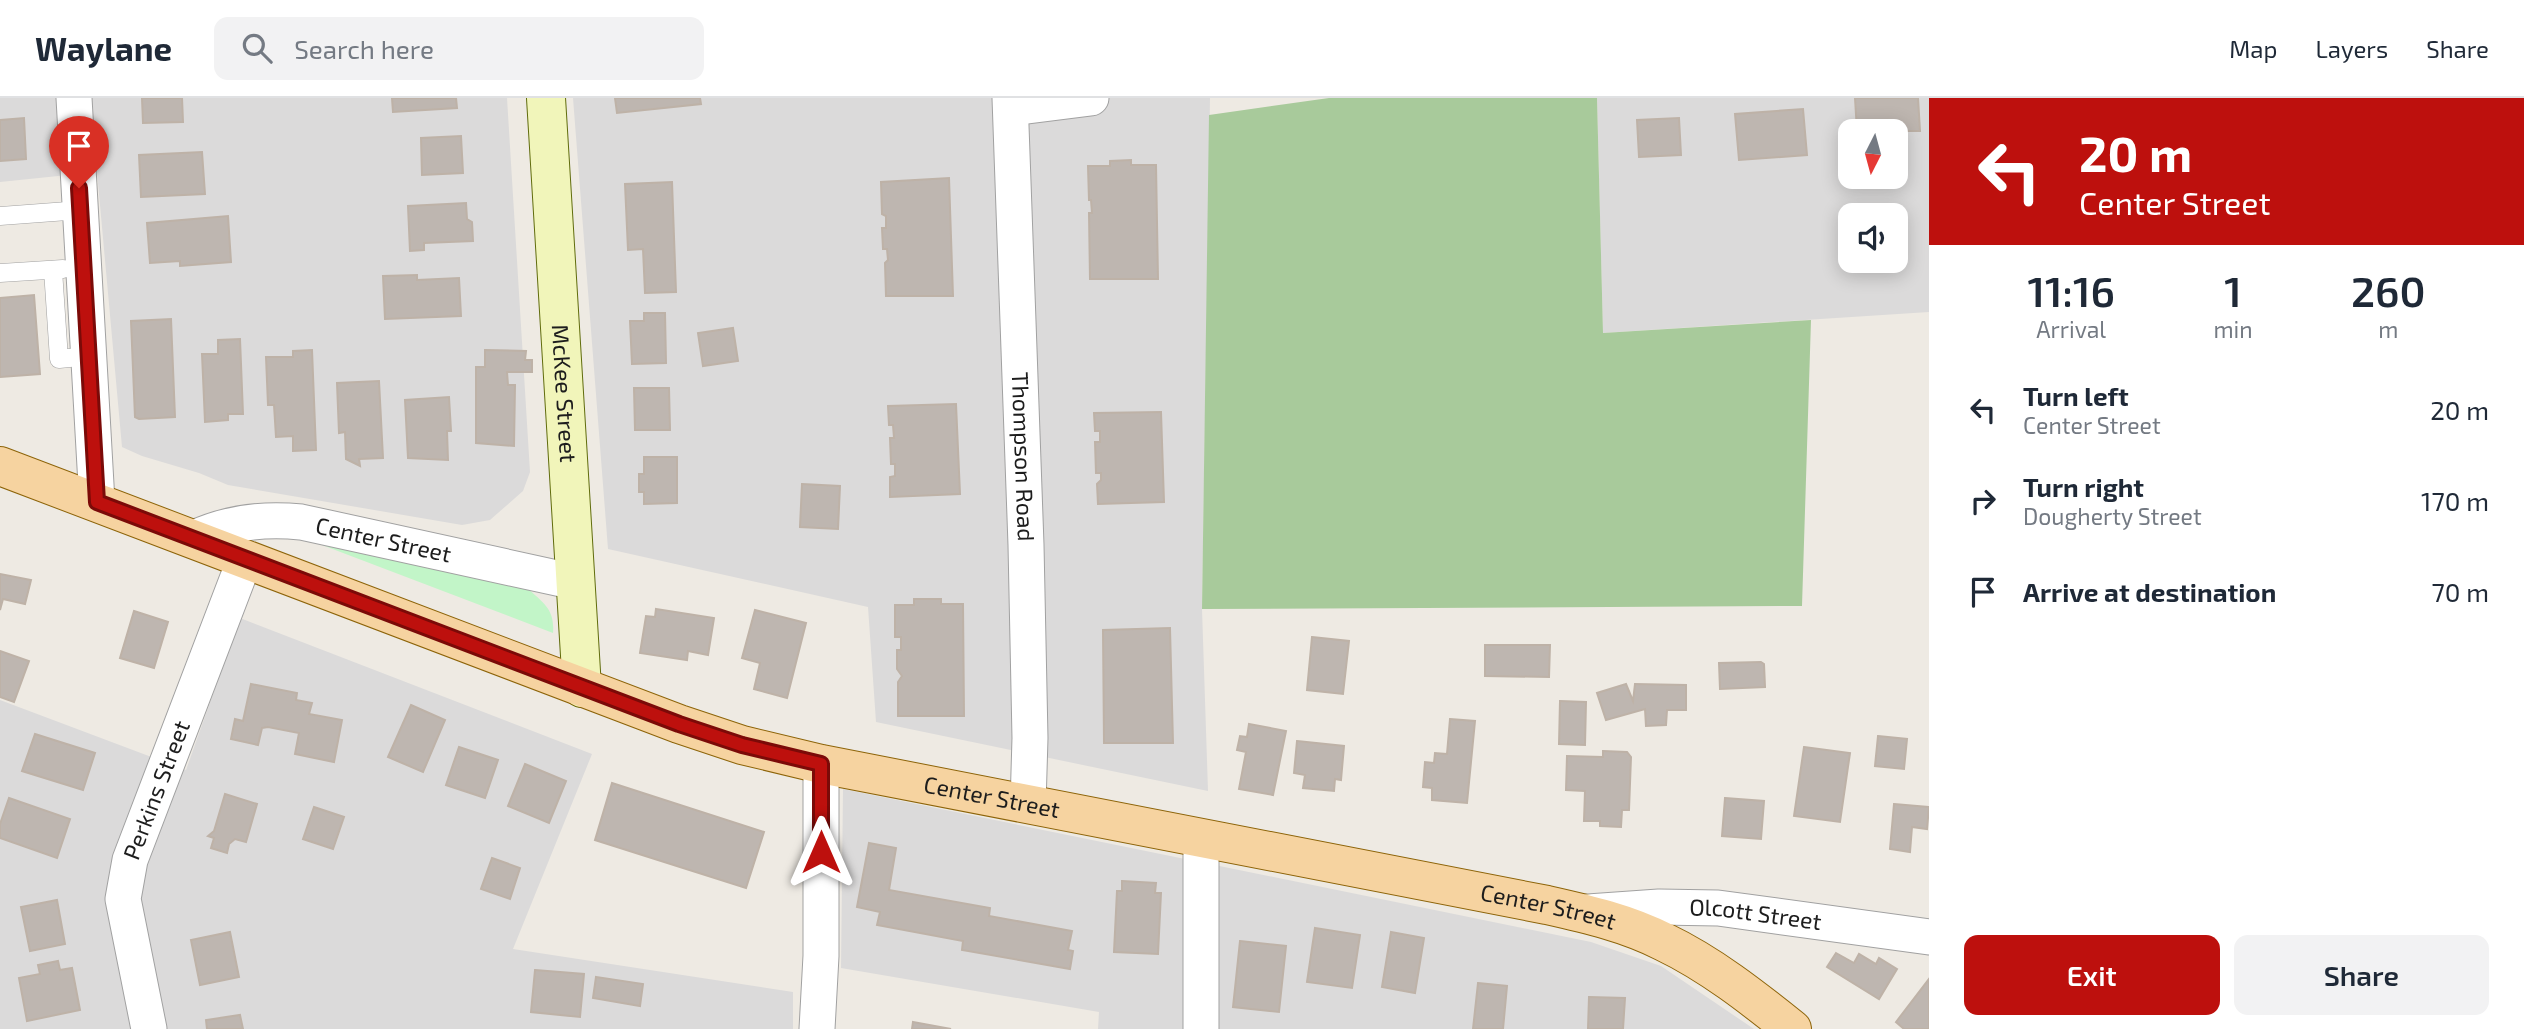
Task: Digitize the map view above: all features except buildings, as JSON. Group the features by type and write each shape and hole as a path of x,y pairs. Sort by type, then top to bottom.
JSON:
{"main road":[{"name":"McKee Street","path":"546,98 582,688"},
{"name":"Center Street","path":"0,466 711,735 821,764 1581,913 1622,924 1665,942 1733,985 1792,1029"}],"street":[{"path":"74,98 81,210 69,269 90,356 97,502"},
{"name":"Thompson Road","path":"1028,805 1030,738 1026,545 1011,103 1091,98"},
{"name":"Center Street","path":"192,539 215,530 255,521 301,522 575,582"},
{"name":"Perkins Street","path":"149,1029 123,899 130,860 245,559"},
{"path":"817,1029 821,956 821,764"},
{"path":"1200,839 1200,1029"},
{"name":"Olcott Street","path":"1581,913 1659,907 1718,908 1929,937"}],"lane":[{"path":"0,216 81,210"},
{"path":"0,273 69,269"}],"shaded area":[{"path":"0,98 507,98 530,472 523,491 490,520 462,525 228,485 122,447 97,172 0,182"},
{"path":"573,98 1210,98 1202,609 1208,791 876,722 868,607 608,549"},
{"path":"1597,98 1929,98 1929,312 1603,333"},
{"path":"240,618 592,754 513,949 793,992 793,1029 0,1029 0,700 186,770"},
{"path":"843,789 1591,942 1661,966 1754,1029 1098,1029 1099,1012 841,968"}],"green space":[{"path":"1329,98 1597,98 1603,333 1811,320 1802,606 1202,609 1209,115"},
{"path":"280,529 528,589 550,613 553,633"}],"route":[{"path":"79,188 97,502 703,733 821,764 821,852"}]}
